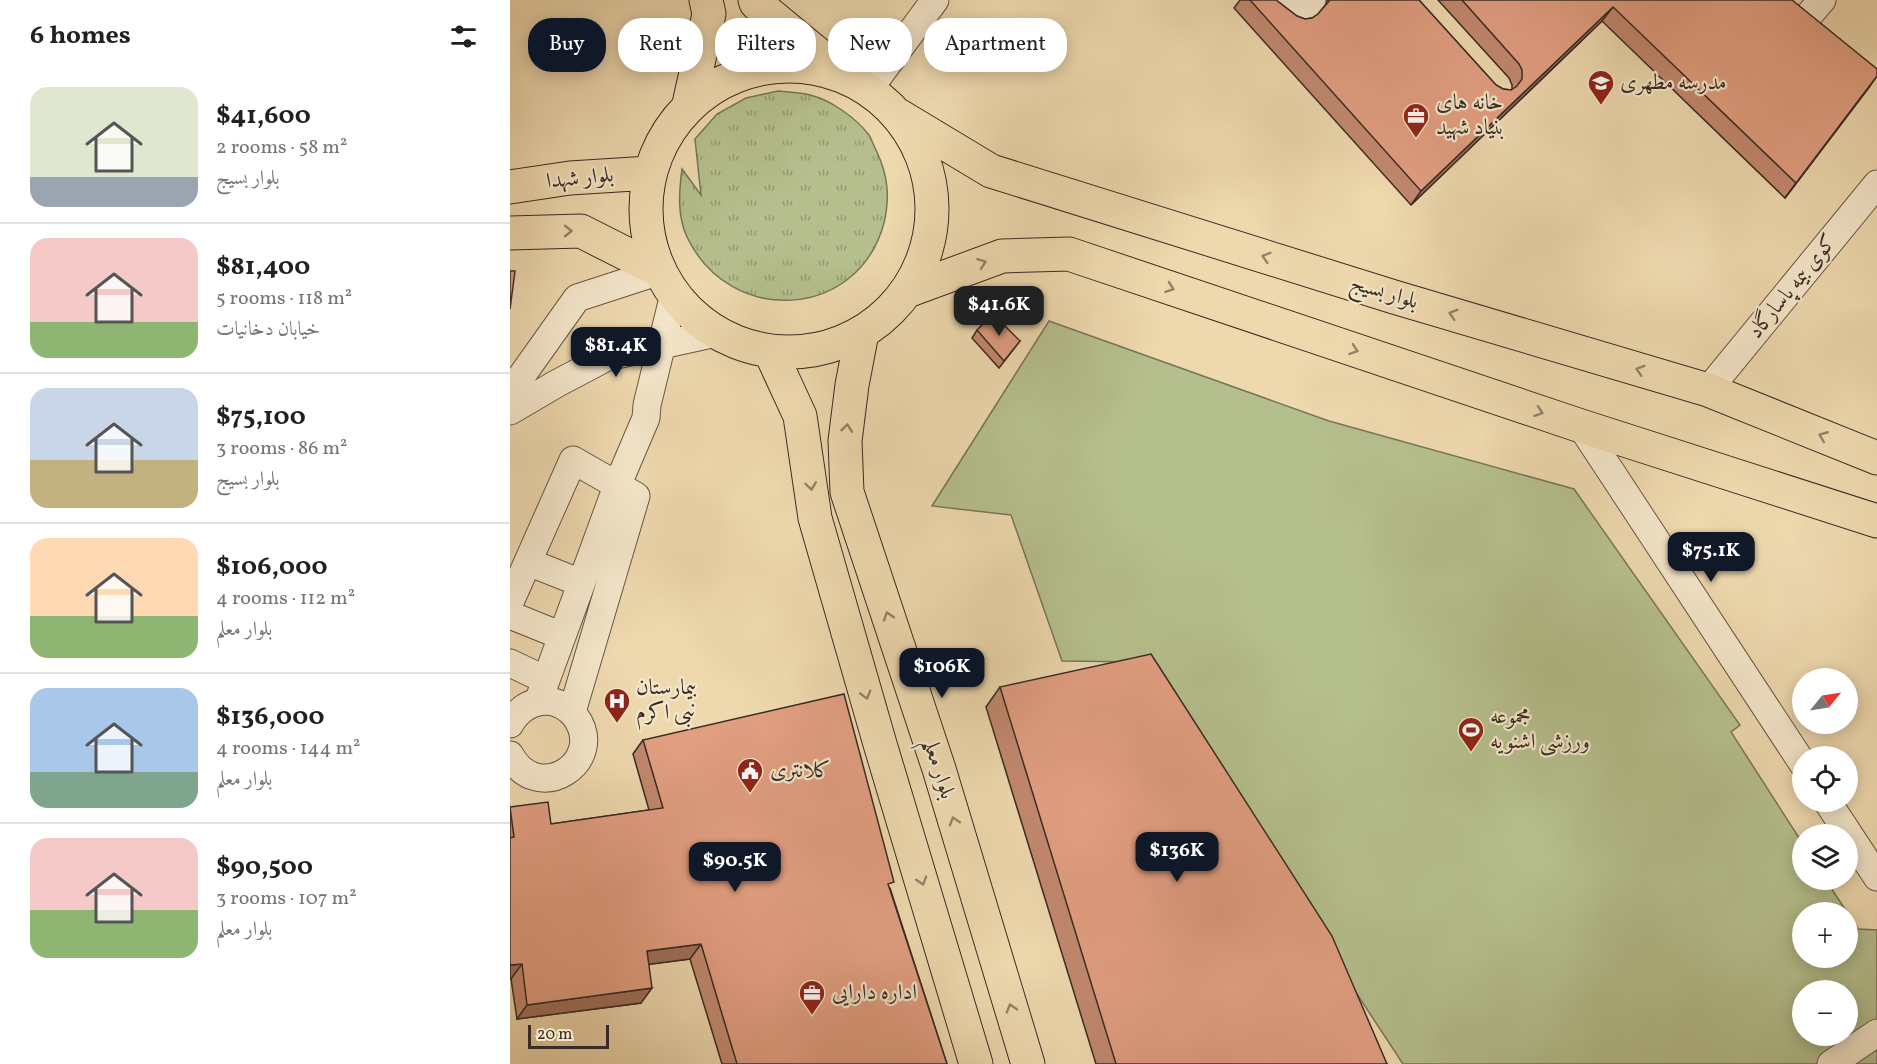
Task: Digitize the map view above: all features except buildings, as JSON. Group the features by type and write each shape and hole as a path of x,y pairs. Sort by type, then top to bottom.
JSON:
{"main road":[{"path":"689,104 709,14 706,0"},
{"path":"755,0 898,115 922,155 933,201 927,248 907,291 887,314 862,333 818,350 794,352 770,351 742,345 716,333 693,315 667,282 650,245 646,217 646,190 664,136 689,104 723,80 762,67 803,65 856,82"},
{"name":"بلوار بسیج","path":"898,115 991,171 1394,297 1708,390 1877,458"},
{"name":"بلوار شهدا","path":"510,187 570,178 650,173"},
{"path":"510,232 581,231 667,282"},
{"path":"907,291 1002,256 1069,254 1581,426 1877,521"},
{"name":"بلوار معلم","path":"862,333 845,441 848,492 939,769 1028,1064"},
{"path":"770,351 800,416 815,518 976,1064"}],"street":[{"path":"856,82 935,0"},
{"path":"1272,0 1296,18 1312,0"},
{"name":"کوی بیمه پاسارگاد","path":"1708,390 1877,184"},
{"path":"510,397 518,381 577,298 667,282 646,418 617,486 542,691 516,715 510,724"},
{"path":"510,411 607,357 716,333"},
{"path":"1581,426 1792,747"},
{"path":"510,602 573,460 636,496 572,712"},
{"path":"528,562 581,583"},
{"path":"510,615 562,636"},
{"path":"510,663 550,701 572,712 580,722 584,746 572,768 562,775 537,778 515,769"},
{"path":"1834,812 1877,877"},
{"path":"1831,1064 1877,1033"}],"green space":[{"path":"778,91 818,97 842,110 857,122 871,139 881,161 887,187 884,223 870,255 848,279 822,294 792,300 761,298 732,286 707,266 687,237 680,203 682,169 701,195 695,139 717,114 746,98"},
{"name":"مجموعه ورزشی اشنویه","path":"1049,321 1329,421 1574,489 1740,725 1731,732 1792,827 1792,890 1832,890 1840,902 1792,902 1792,968 1858,968 1858,929 1877,930 1877,1064 1403,1064 1139,662 1062,661 1011,515 932,506"}],"place":[{"name":"مدرسه مطهری","path":"1601,106"},
{"name":"خانه های بنیاد شهید","path":"1416,139"},
{"name":"بیمارستان نبی اکرم","path":"617,724"},
{"name":"مجموعه ورزشی اشنویه","path":"1471,753"},
{"name":"کلانتری","path":"750,794"},
{"name":"اداره دارایی","path":"812,1016"}]}
